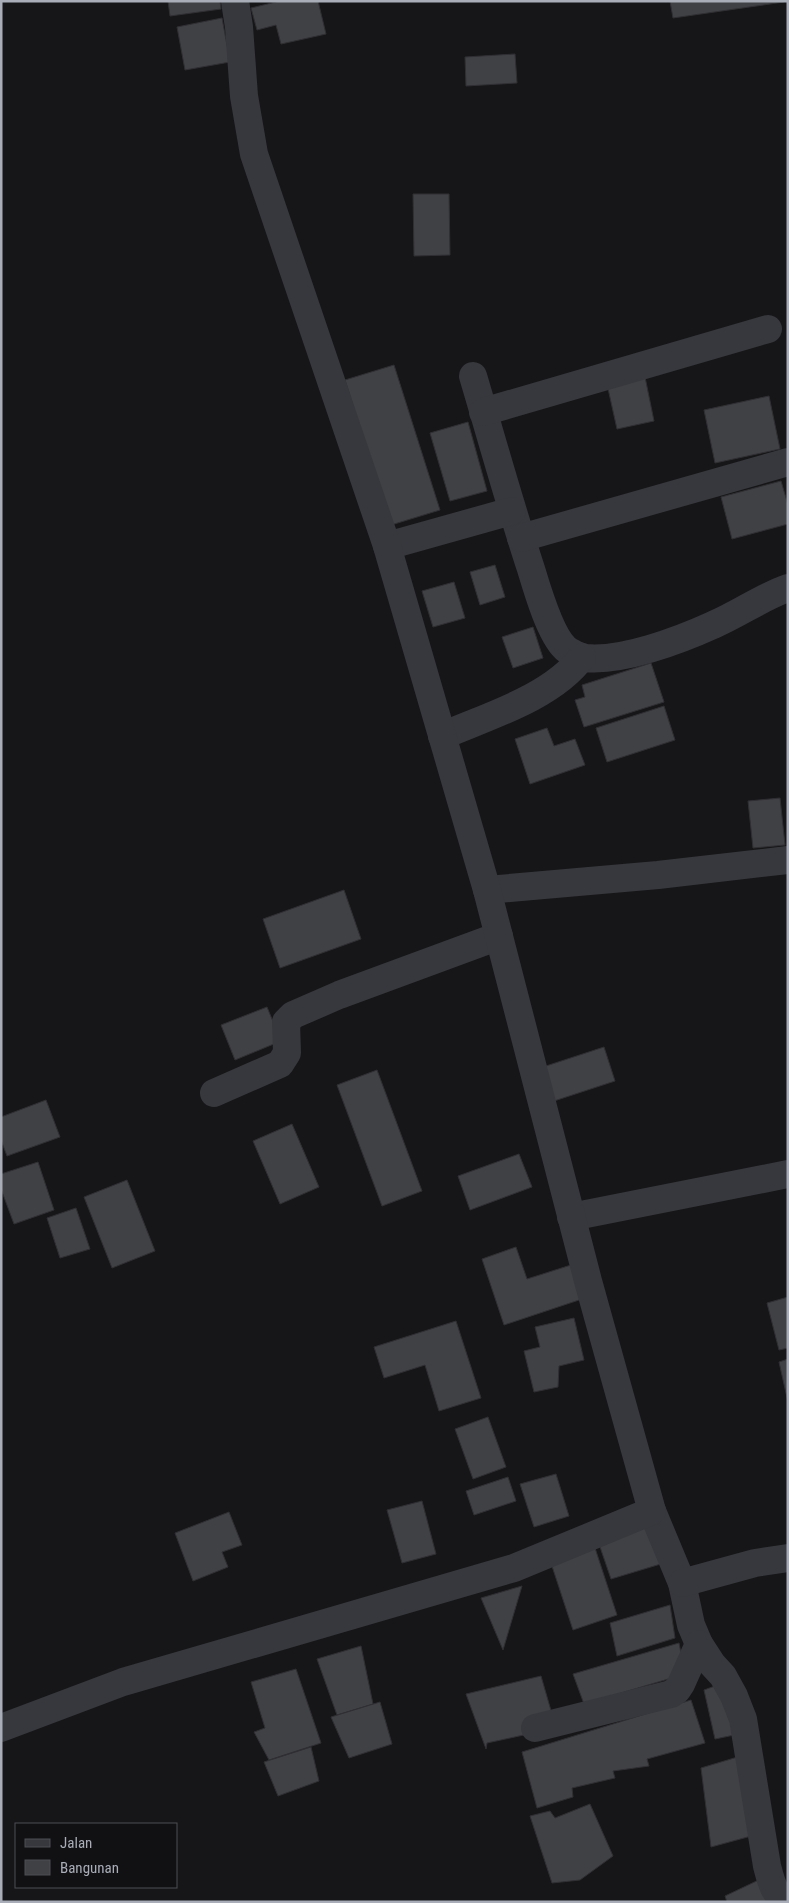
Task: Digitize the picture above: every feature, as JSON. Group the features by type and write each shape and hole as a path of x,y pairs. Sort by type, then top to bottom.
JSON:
{"street":[{"path":"235,1 239,27 244,96 254,154 387,546 487,890 571,1217 652,1511 682,1583 690,1625 699,1644 712,1664 723,1676 734,1696 743,1719 767,1866 773,1888 779,1897 787,1902"},
{"path":"483,412 768,329"},
{"path":"473,376 512,511 540,596 554,632 565,649 582,657 611,656 647,649 714,625 775,592 788,588"},
{"path":"521,538 788,462"},
{"path":"387,546 512,511"},
{"path":"442,736 513,706 551,686 572,671 582,657"},
{"path":"487,890 788,860"},
{"path":"214,1093 280,1064 288,1053 286,1022 293,1015 339,995 499,936"},
{"path":"571,1217 788,1174"},
{"path":"1,1728 123,1682 514,1568 652,1511"},
{"path":"682,1583 755,1563 788,1558"},
{"path":"535,1728 671,1694 681,1684 699,1644"}],"building":[{"path":"168,1 220,1 221,9 170,16"},
{"path":"280,1 318,1 326,34 281,44 276,25 257,30 251,8"},
{"path":"670,1 783,1 784,2 673,18"},
{"path":"222,18 230,62 185,70 177,27"},
{"path":"515,54 517,83 466,86 465,57"},
{"path":"413,194 449,194 450,255 414,256"},
{"path":"394,365 440,510 391,525 345,380"},
{"path":"645,377 654,421 617,429 607,384"},
{"path":"769,396 780,449 715,463 704,410"},
{"path":"468,422 487,491 450,501 430,433"},
{"path":"781,481 788,505 788,524 732,539 721,497"},
{"path":"495,565 505,597 480,605 470,572"},
{"path":"454,582 465,618 433,627 422,591"},
{"path":"533,627 543,658 513,668 502,637"},
{"path":"651,663 664,702 584,727 575,700 585,697 582,685"},
{"path":"664,706 675,740 607,762 596,728"},
{"path":"547,728 554,746 575,739 585,765 530,784 515,739"},
{"path":"780,798 785,845 753,848 748,801"},
{"path":"344,890 361,939 280,968 263,919"},
{"path":"267,1007 281,1041 235,1060 221,1025"},
{"path":"604,1047 615,1081 554,1101 543,1067"},
{"path":"377,1070 422,1191 382,1206 337,1085"},
{"path":"46,1100 60,1137 7,1156 1,1140 1,1117"},
{"path":"292,1124 319,1187 280,1204 253,1141"},
{"path":"519,1154 532,1187 470,1210 458,1176"},
{"path":"38,1162 54,1210 14,1224 1,1189 1,1174"},
{"path":"127,1180 155,1251 112,1268 84,1197"},
{"path":"76,1208 90,1249 60,1258 47,1218"},
{"path":"516,1247 527,1279 571,1265 582,1299 504,1325 482,1259"},
{"path":"788,1297 788,1348 779,1350 767,1303"},
{"path":"574,1318 584,1360 559,1366 558,1387 534,1392 524,1351 540,1347 535,1327"},
{"path":"456,1321 481,1398 439,1411 425,1365 384,1378 374,1347"},
{"path":"788,1359 788,1402 779,1362"},
{"path":"488,1417 506,1467 473,1479 455,1429"},
{"path":"556,1474 569,1516 534,1527 520,1484"},
{"path":"508,1477 516,1501 474,1515 466,1491"},
{"path":"422,1501 436,1554 402,1563 387,1510"},
{"path":"229,1512 242,1545 222,1552 228,1567 193,1581 175,1533"},
{"path":"651,1524 664,1563 611,1579 598,1541"},
{"path":"595,1548 617,1615 573,1630 550,1560"},
{"path":"522,1586 503,1650 481,1598"},
{"path":"670,1605 675,1638 617,1656 610,1623"},
{"path":"679,1643 685,1674 584,1704 573,1674"},
{"path":"361,1646 373,1704 337,1715 317,1659"},
{"path":"296,1669 321,1743 269,1760 254,1732 265,1728 251,1682"},
{"path":"541,1676 556,1728 487,1743 486,1749 466,1694"},
{"path":"726,1682 739,1734 715,1739 704,1690"},
{"path":"691,1700 705,1743 647,1759 649,1766 613,1771 615,1778 572,1788 573,1797 537,1808 522,1752"},
{"path":"380,1702 392,1744 349,1758 331,1717"},
{"path":"311,1747 319,1781 278,1796 264,1762"},
{"path":"741,1756 755,1835 711,1847 701,1768"},
{"path":"590,1804 613,1856 580,1880 552,1883 530,1816 550,1811 555,1818"},
{"path":"765,1877 774,1902 727,1902 725,1896"}]}
